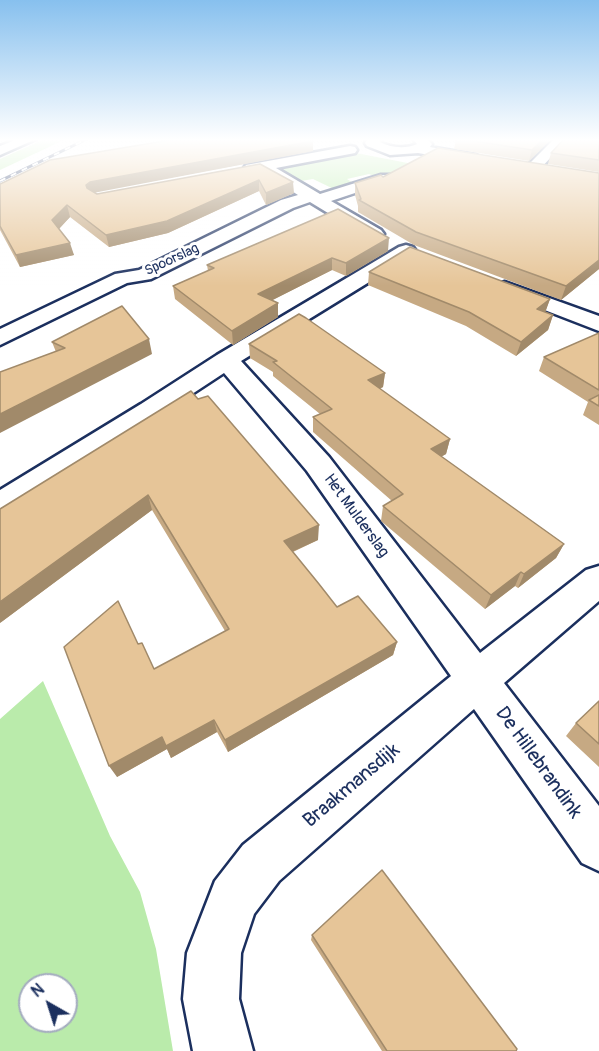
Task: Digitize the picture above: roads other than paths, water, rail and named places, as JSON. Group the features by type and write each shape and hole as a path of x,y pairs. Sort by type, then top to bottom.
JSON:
{"street":[{"path":"297,188 406,251 427,260"},
{"name":"Spoorslag","path":"0,338 123,278 144,275 287,204 349,188"},
{"path":"0,505 152,410 226,360 406,251"},
{"path":"481,279 599,324"},
{"name":"Het Mulderslag","path":"226,360 318,464 477,680"},
{"name":"Braakmansdijk","path":"223,1051 211,999 214,953 233,899 261,863 599,580"},
{"name":"De Hillebrandink","path":"477,680 599,846"}]}
